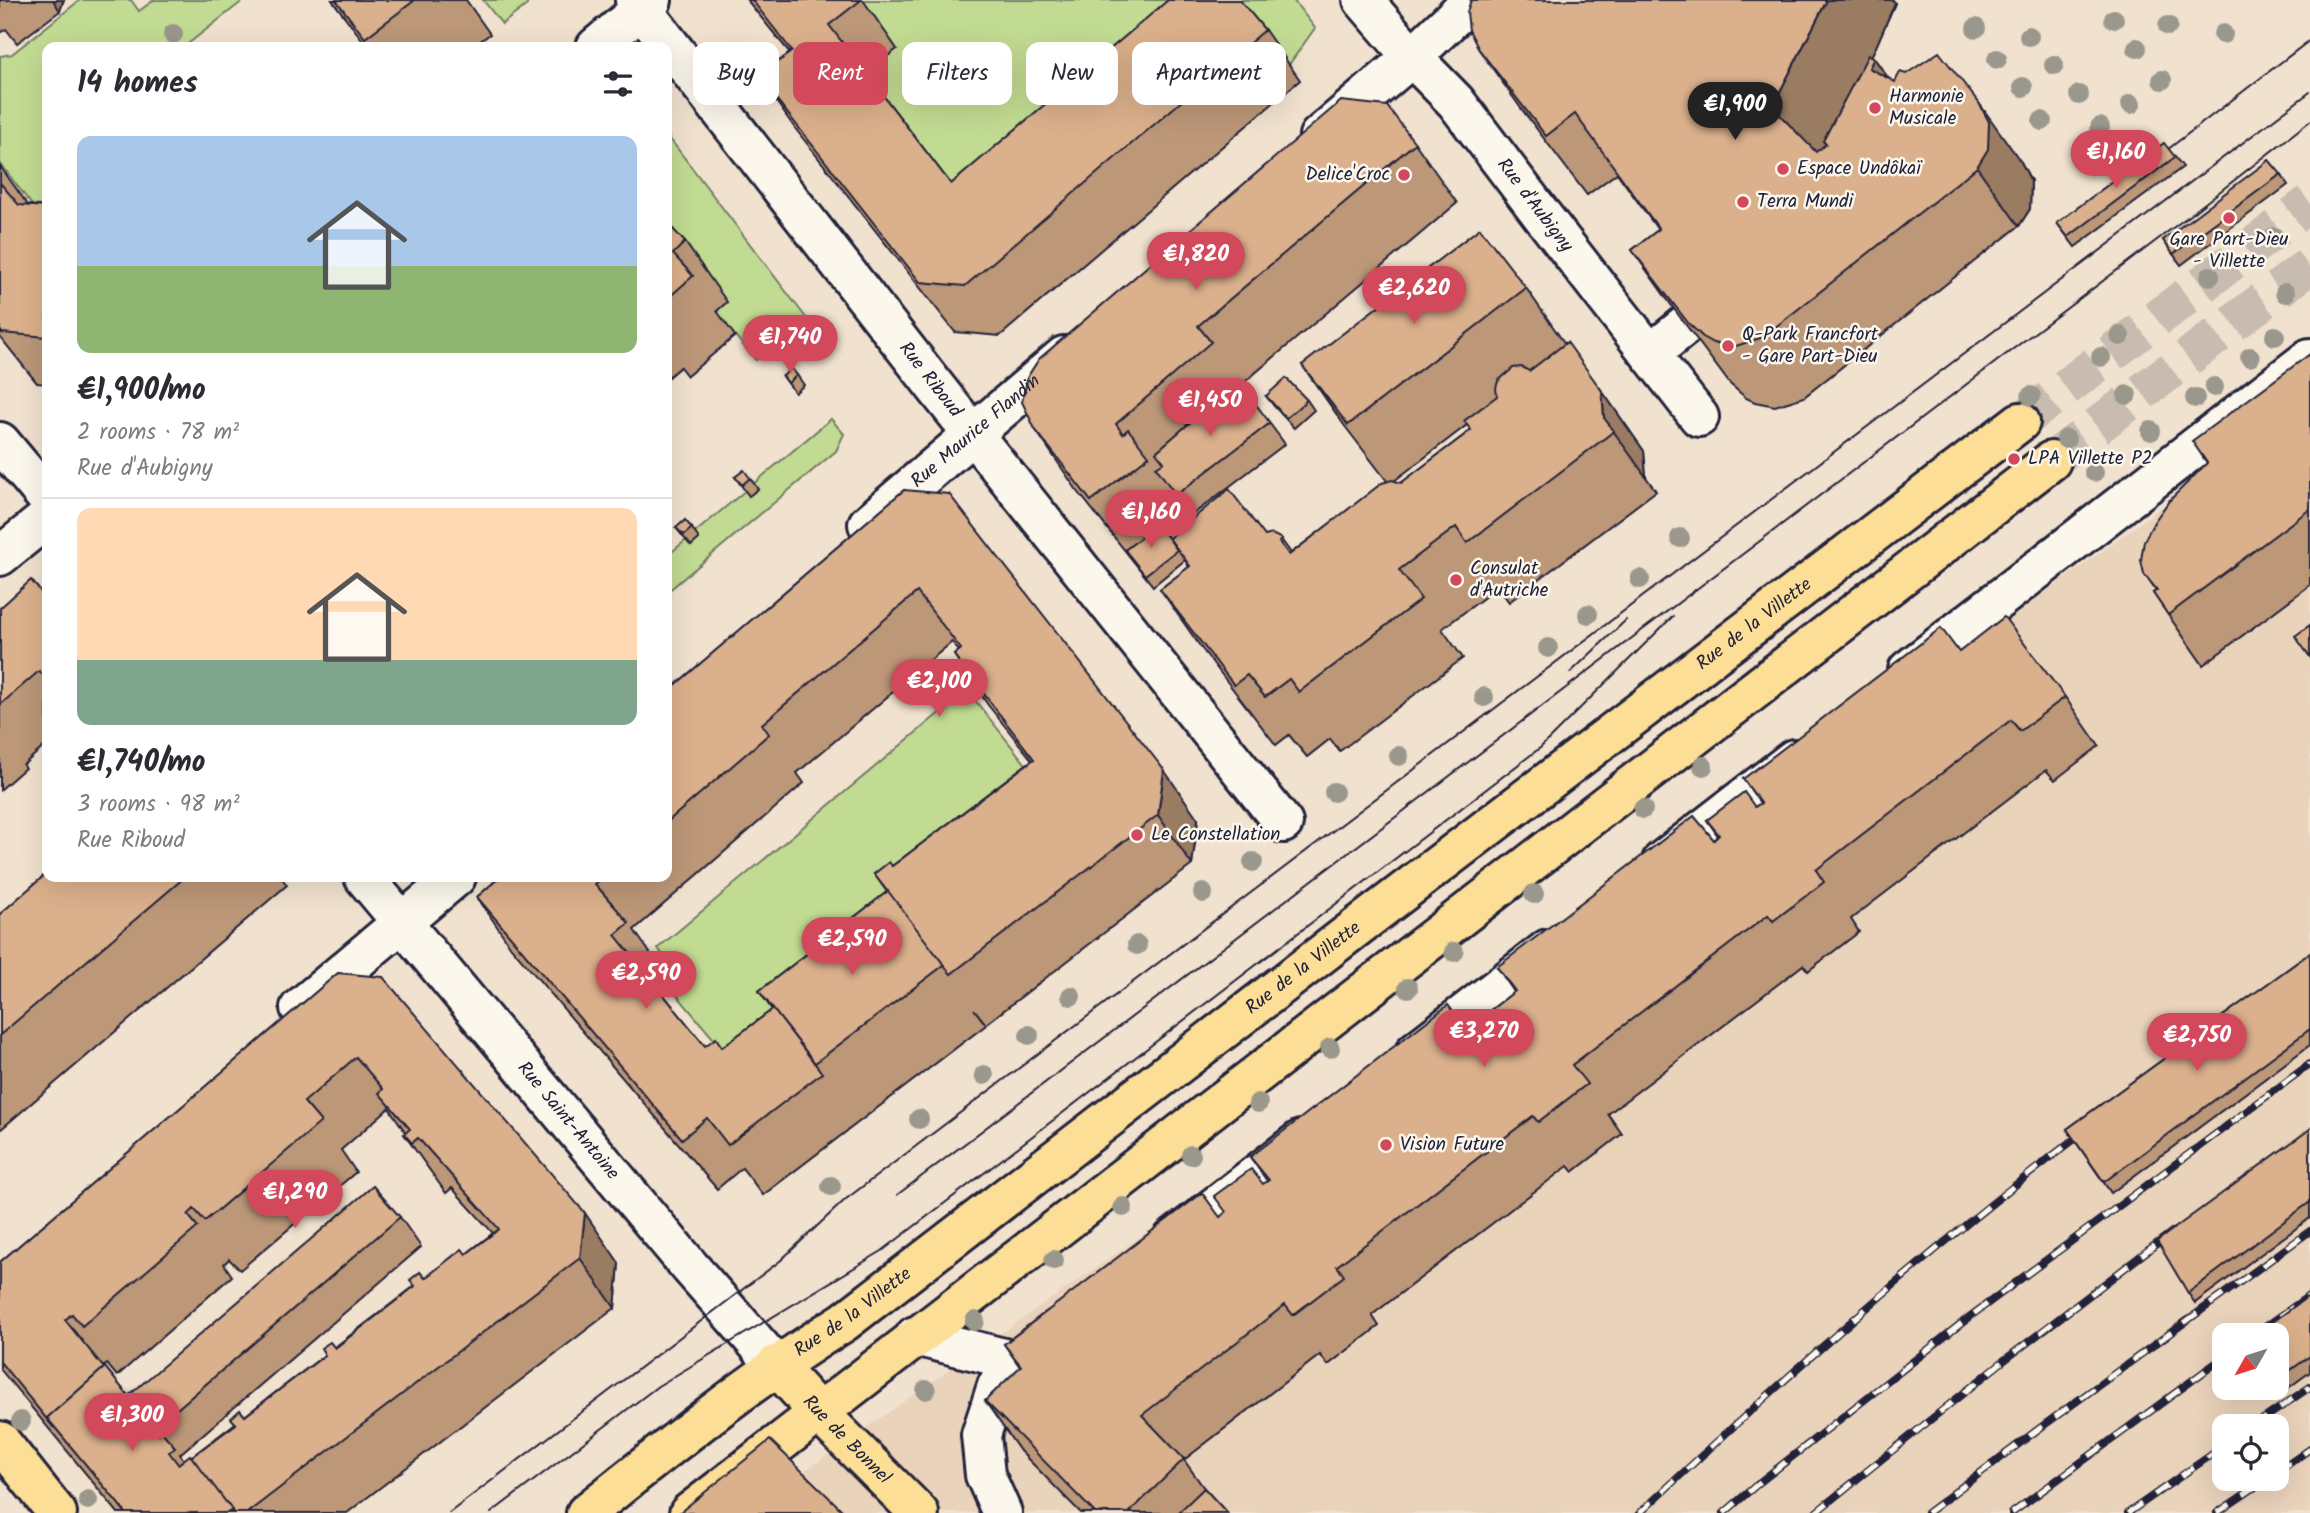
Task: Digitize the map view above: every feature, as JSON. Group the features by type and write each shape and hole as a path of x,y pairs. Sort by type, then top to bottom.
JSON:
{"main road":[{"name":"Rue de la Villette","path":"586,1513 716,1409 844,1322 2020,422"},
{"path":"689,1513 2051,461"},
{"name":"Rue de Bonnel","path":"776,1366 919,1513"},
{"path":"0,1441 57,1513"}],"street":[{"name":"Rue d'Aubigny","path":"1363,0 1412,57 1456,102 1699,417"},
{"path":"1297,155 1412,57 1472,0"},
{"path":"601,42 643,3"},
{"name":"Rue Riboud","path":"643,3 973,434 1283,823"},
{"path":"1650,354 1686,325"},
{"name":"Rue Maurice Flandin","path":"842,545 1088,335"},
{"path":"1879,693 2310,358"},
{"path":"0,442 42,492"},
{"path":"0,555 42,523"},
{"path":"1636,881 1824,736"},
{"name":"Rue Saint-Antoine","path":"368,882 681,1257 776,1366"},
{"path":"276,1029 450,882"},
{"path":"1392,1070 1580,924"},
{"path":"1149,1258 1326,1121"},
{"path":"1002,1513 985,1475 981,1435 997,1386 1016,1361 1083,1310"},
{"path":"915,1336 1016,1361"}],"shaded area":[{"path":"2310,398 2310,1513 744,1513 1223,1179 2076,570"}],"green space":[{"path":"80,0 131,0 139,11 154,0 244,0 190,42 42,42 42,220 0,163 0,56 12,54"},
{"path":"483,0 528,0 527,5 502,24"},
{"path":"859,0 1293,0 1315,28 1286,67 1286,42 1132,42 1132,105 1218,105 986,234 887,105 888,42 862,42"},
{"path":"672,142 807,319 756,360 672,263"},
{"path":"831,419 844,434 836,451 672,588 672,552"},
{"path":"967,690 1058,805 748,1080 666,982 675,973 658,948"}],"building":[{"path":"336,0 415,0 365,38"},
{"path":"752,0 861,0 829,25 842,42 793,42 793,105 888,105 888,102 951,184 1044,105 1118,105 1118,42 1168,0 1240,0 1265,30 1251,42 1132,42 1132,105 1177,105 965,286 920,282 779,102 779,61 792,51"},
{"name":"Terra Mundi","path":"1471,0 1827,0 1772,107 1816,152 1826,144 1823,141 1868,55 1874,58 1869,68 1895,82 1900,72 1906,74 1939,52 1979,103 1989,122 1988,149 1977,167 1763,337 1733,347 1713,343 1689,324 1632,250 1659,229 1575,114 1546,136 1478,48 1469,30 1467,12"},
{"path":"1341,101 1387,106 1415,143 1198,326 1211,342 1116,424 1123,434 1128,429 1149,456 1091,501 1035,429 1022,402 1028,376 1039,359"},
{"path":"2164,143 2175,157 2068,237 2057,223"},
{"path":"2269,160 2281,174 2173,254 2163,240"},
{"path":"1,184 19,205 42,207 42,337 2,333"},
{"path":"672,228 685,242 673,254 693,276 672,295"},
{"path":"1480,228 1526,288 1348,425 1302,365"},
{"path":"1567,342 1602,391 1604,418 1614,431 1467,543 1456,527 1399,570 1421,599 1299,692 1289,679 1265,697 1247,675 1234,685 1160,589 1190,566 1169,538 1229,489 1265,536 1272,534 1282,539 1279,542 1289,555 1382,483 1392,480 1401,483 1471,430 1464,421 1497,396 1498,381 1513,368 1522,367 1529,371"},
{"path":"2310,354 2310,509 2168,615 2153,593 2157,590 2144,574 2141,560 2144,541 2154,522 2169,501 2207,463 2192,441"},
{"path":"791,368 797,375 788,383 783,376"},
{"path":"1286,378 1307,400 1286,418 1266,396"},
{"path":"1238,381 1270,423 1176,495 1156,467 1164,462 1156,452"},
{"path":"744,470 750,478 742,485 735,477"},
{"path":"904,490 949,494 1164,770 1158,815 951,974 874,874 889,862 892,866 1034,759 954,655 961,649 917,592 762,724 769,734 672,818 672,688"},
{"path":"685,520 692,528 684,535 676,528"},
{"path":"1158,524 1177,550 1145,575 1125,550"},
{"path":"31,580 42,593 42,674 39,671 0,705 0,608"},
{"path":"2004,617 2065,697 2020,731 2011,720 1816,870 1824,882 1773,921 1768,915 1572,1065 1587,1084 1538,1122 1533,1116 1337,1266 1344,1276 1293,1315 1285,1305 1142,1415 1184,1459 1129,1513 1095,1513 985,1401 1021,1366 1004,1344 1202,1193 1220,1217 1226,1212 1214,1196 1251,1169 1263,1184 1269,1180 1250,1157 1448,1005 1466,1029 1515,991 1497,967 1694,816 1714,840 1719,835 1707,820 1744,792 1755,807 1761,803 1743,779 1941,628 1959,652"},
{"path":"2310,625 2310,657 2295,636"},
{"path":"42,877 42,882 179,882 0,1035 0,914"},
{"path":"494,882 597,882 595,884 629,923 615,935 705,1046 716,1038 722,1047 773,1009 822,1073 728,1145 707,1118 682,1139 477,897"},
{"path":"888,891 944,965 815,1063 759,991"},
{"path":"2310,953 2310,1029 2104,1182 2067,1129"},
{"path":"338,973 383,977 585,1213 580,1258 247,1513 234,1513 191,1457 236,1424 231,1418 240,1410 245,1416 325,1355 321,1348 330,1342 335,1348 415,1286 410,1280 420,1272 425,1278 462,1249 466,1254 499,1229 418,1138 412,1143 404,1134 410,1129 379,1093 383,1089 356,1057 304,1102 321,1122 205,1221 194,1209 188,1215 198,1227 82,1326 72,1314 65,1320 104,1368 47,1418 54,1428 0,1362 0,1262"},
{"path":"2310,1129 2310,1202 2188,1293 2157,1241"},
{"path":"373,1186 400,1217 155,1428 128,1396"},
{"path":"2310,1295 2310,1356 2289,1371 2289,1323 2272,1323"},
{"path":"105,1367 159,1434 162,1432 175,1447 169,1452 178,1464 190,1455 232,1510 227,1513 126,1513 47,1418"},
{"path":"770,1440 845,1513 679,1513"},
{"path":"1204,1488 1227,1513 1178,1513"}],"tunnel":[{"path":"2020,422 2310,203"},
{"path":"2051,461 2310,265"}],"tram line":[{"path":"2154,160 2310,40"},
{"path":"449,1513 780,1261 846,1199 2310,92"},
{"path":"897,1195 2182,221 2310,121"},
{"path":"491,1513 658,1386 882,1251 1540,748 1673,616"},
{"path":"1570,673 1626,620"}],"railway":[{"path":"1724,1513 1972,1315 2310,1064"},
{"path":"1640,1513 1859,1314 1972,1219 2089,1128"},
{"path":"1927,1513 2310,1231"},
{"path":"1815,1513 2002,1362 2172,1232"},
{"path":"2271,1323 2310,1295"},
{"path":"2012,1513 2212,1366"},
{"path":"2271,1414 2310,1387"},
{"path":"2289,1464 2310,1449"},
{"path":"2128,1513 2212,1454"},
{"path":"2217,1513 2249,1491"}],"place":[{"name":"Harmonie Musicale","path":"1875,108"},
{"name":"Espace Undôkaï","path":"1783,169"},
{"name":"Delice'Croc","path":"1404,175"},
{"name":"Terra Mundi","path":"1743,202"},
{"name":"Gare Part-Dieu - Villette","path":"2229,218"},
{"name":"Q-Park Francfort - Gare Part-Dieu","path":"1728,346"},
{"name":"LPA Villette P2","path":"2014,459"},
{"name":"Consulat d'Autriche","path":"1456,580"},
{"name":"Le Constellation","path":"1137,835"},
{"name":"Vision Future","path":"1386,1145"}]}
